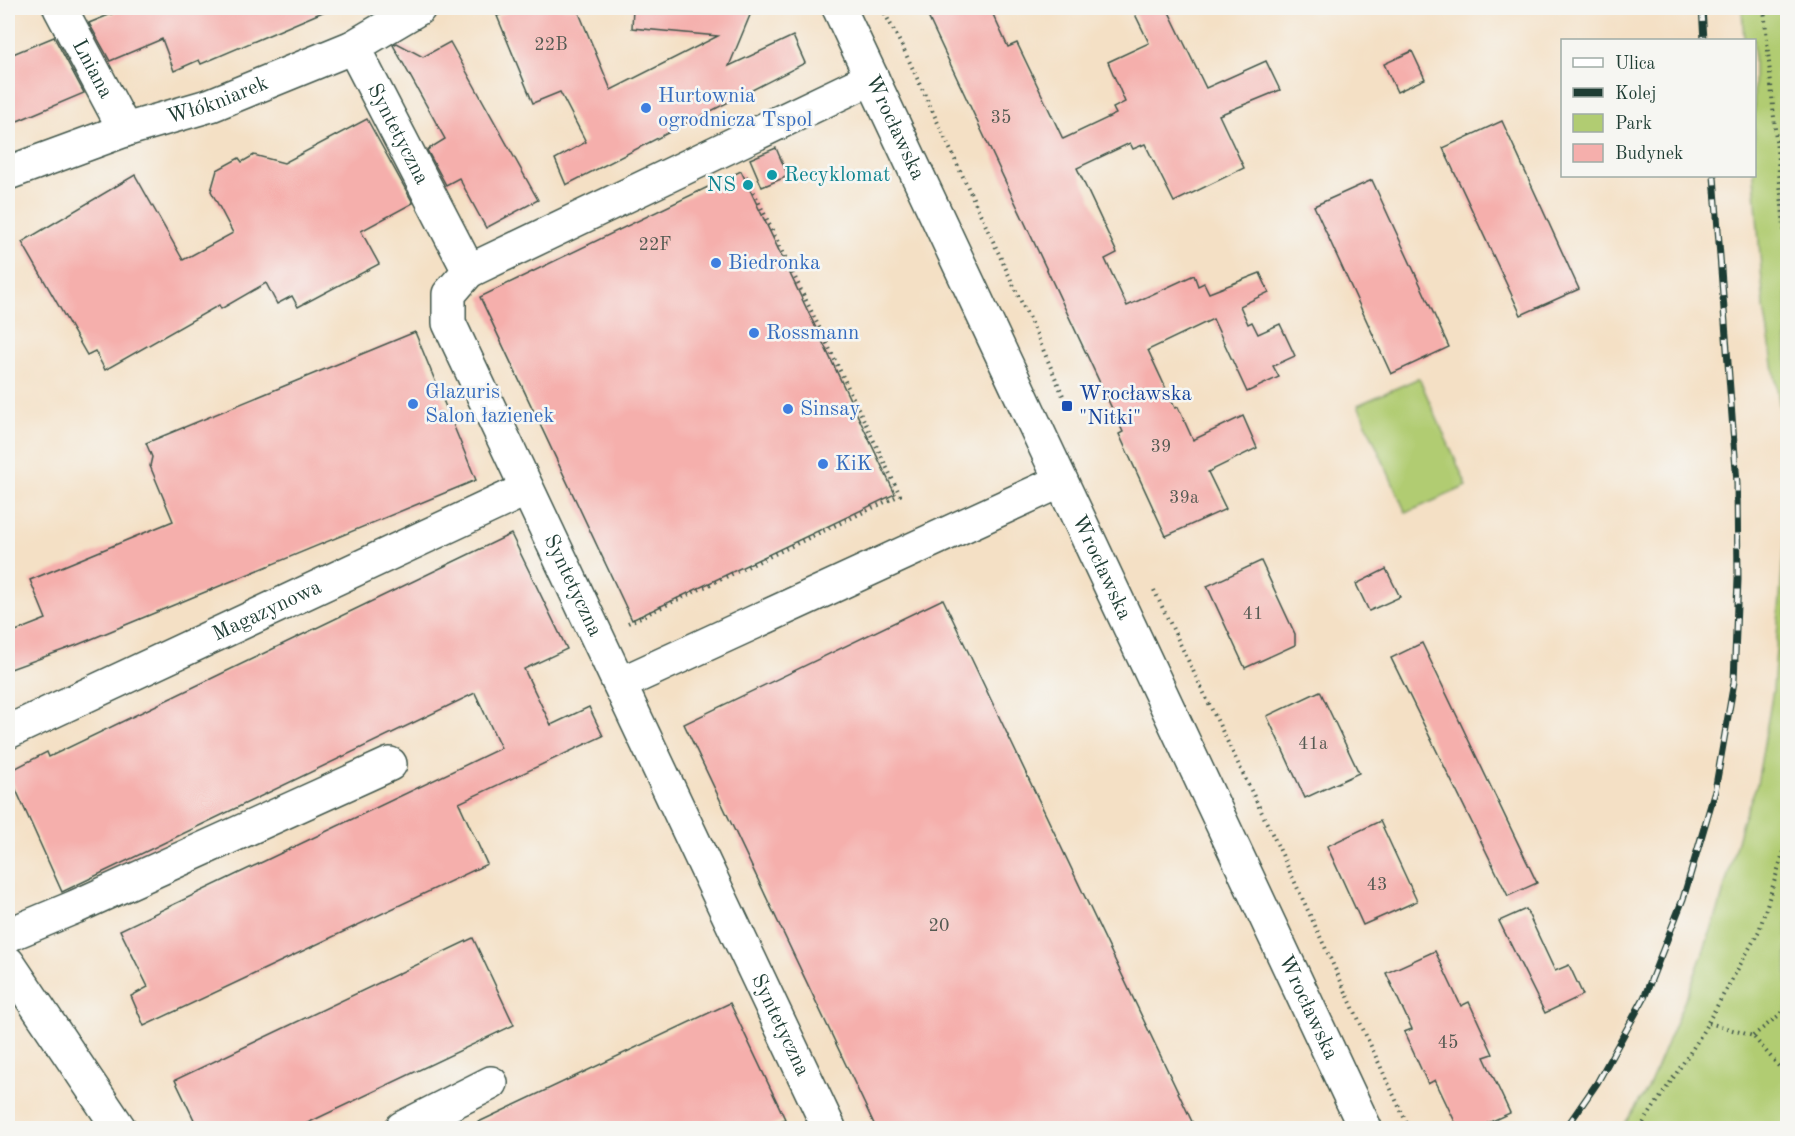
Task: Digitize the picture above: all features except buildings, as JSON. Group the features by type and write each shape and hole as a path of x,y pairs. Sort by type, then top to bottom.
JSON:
{"street":[{"name":"Lniana","path":"60,8 125,130"},
{"name":"Włókniarek","path":"8,172 125,130 211,105 353,47 418,8"},
{"name":"Wrocławska","path":"840,8 1365,1128"},
{"name":"Syntetyczna","path":"353,47 469,271 449,294 449,323 829,1128"},
{"path":"469,271 872,78"},
{"path":"620,684 1061,481"},
{"name":"Magazynowa","path":"8,732 527,489"},
{"path":"8,935 75,907 390,764"},
{"path":"8,963 119,1128"},
{"path":"402,1128 491,1083"}],"path":[{"path":"882,8 904,50 1040,340 1065,402"},
{"path":"1764,8 1788,271"},
{"path":"597,637 900,495 731,145"},
{"path":"1153,588 1278,846 1409,1128"},
{"path":"1640,1128 1709,1023 1759,931 1788,837"},
{"path":"1753,1036 1788,1008"},
{"path":"1709,1023 1753,1036 1781,1069 1788,1072"},
{"path":"1781,1069 1788,1063"}],"green space":[{"path":"1742,8 1787,8 1787,451 1764,308 1754,177 1756,177 1756,39 1744,39"},
{"path":"1419,378 1467,486 1406,513 1358,405"},
{"path":"1787,504 1787,1128 1622,1128 1648,1088 1692,983 1719,908 1742,822 1757,784 1773,690"}],"railway":[{"path":"1702,8 1704,39"},
{"path":"1566,1128 1597,1083 1644,998 1683,899 1715,791 1734,682 1738,579 1737,483 1714,177"}],"place":[{"name":"Hurtownia ogrodnicza Tspol","path":"646,108"},
{"name":"Recyklomat","path":"772,175"},
{"name":"NS","path":"748,185"},
{"name":"Biedronka","path":"716,263"},
{"name":"Rossmann","path":"754,333"},
{"name":"Glazuris Salon łazienek","path":"413,404"},
{"name":"Wrocławska \"Nitki\"","path":"1067,406"},
{"name":"Sinsay","path":"788,409"},
{"name":"KiK","path":"823,464"}]}
